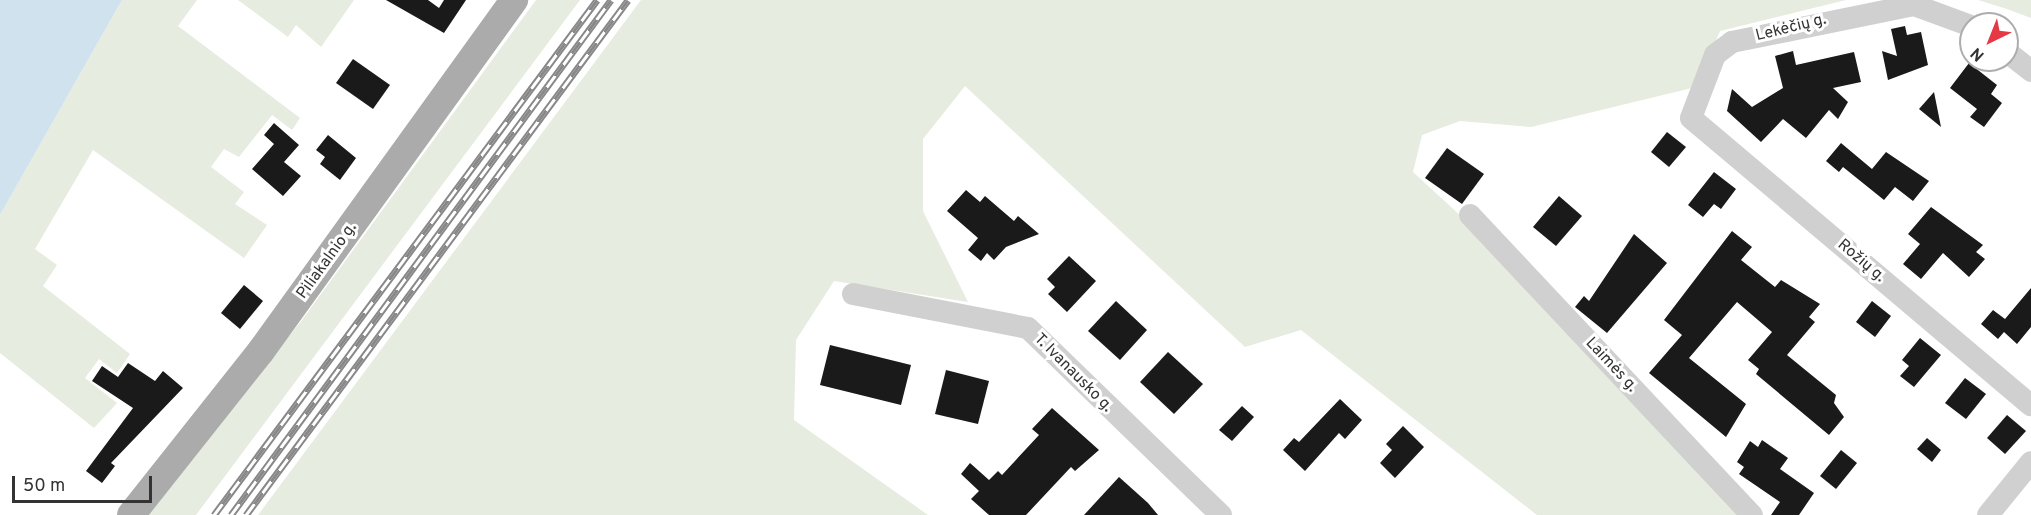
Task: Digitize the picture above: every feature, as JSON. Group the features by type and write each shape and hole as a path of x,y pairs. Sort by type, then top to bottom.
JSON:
{"main road":[{"name":"Piliakalnio g.","path":"131,515 261,351 514,0"}],"street":[{"name":"Lekėčių g.","path":"1691,118 1715,55 1732,42 1914,5 1959,22"},
{"path":"2019,62 2031,71"},
{"name":"Rožių g.","path":"1691,118 2031,405"},
{"name":"Laimės g.","path":"1470,215 1752,515"},
{"name":"T. Ivanausko g.","path":"853,294 1028,328 1221,515"},
{"path":"1988,515 2031,462"}],"shaded area":[{"path":"122,0 197,0 178,26 300,118 292,130 272,115 239,157 224,149 211,167 244,192 235,204 267,225 244,258 93,150 35,249 57,265 43,286 130,354 117,373 99,359 85,378 117,403 94,428 0,353 0,215"},
{"path":"238,0 354,0 321,47 296,25 288,37"},
{"path":"536,0 580,0 196,515 146,515 302,320"},
{"path":"641,0 1846,0 1720,31 1696,87 1531,127 1460,121 1422,135 1413,172 1476,230 1738,515 1537,515 1301,330 1245,347 965,86 923,139 923,211 968,302 834,281 796,340 794,420 928,515 258,515"},
{"path":"1978,0 2031,0 2031,18"}],"water":[{"path":"0,0 122,0 0,215"}],"building":[{"path":"386,0 428,0 439,8 444,0 466,0 444,33"},
{"path":"1905,26 1907,35 1921,32 1928,65 1888,80 1882,51 1897,56 1891,29"},
{"path":"1793,51 1796,65 1854,52 1861,82 1833,88 1848,102 1838,119 1829,110 1806,138 1783,119 1761,142 1727,111 1732,89 1752,107 1783,88 1775,56"},
{"path":"353,59 390,85 373,109 336,83"},
{"path":"1962,72 1980,72 1997,85 1991,94 2002,103 1984,127 1970,117 1977,109 1950,88"},
{"path":"1934,92 1941,127 1919,109"},
{"path":"274,123 299,145 284,162 301,176 283,196 252,169 274,144 264,135"},
{"path":"1667,132 1686,147 1669,167 1651,152"},
{"path":"328,135 356,158 340,180 320,164 325,157 316,150"},
{"path":"1841,143 1872,169 1886,152 1929,181 1913,201 1895,187 1884,200 1843,167 1839,172 1826,161"},
{"path":"1447,148 1484,174 1462,204 1425,178"},
{"path":"1714,172 1736,189 1721,209 1714,204 1703,217 1688,205"},
{"path":"966,190 980,202 985,196 1014,221 1018,216 1039,234 1006,247 994,260 987,253 981,261 968,250 978,238 947,211"},
{"path":"1559,196 1582,216 1556,246 1533,227"},
{"path":"1931,207 1983,245 1976,252 1985,259 1969,277 1943,253 1921,279 1903,264 1920,244 1908,234"},
{"path":"1732,231 1752,247 1741,260 1775,287 1781,280 1820,304 1809,317 1815,322 1787,355 1836,395 1834,403 1844,417 1829,435 1756,374 1759,369 1748,360 1772,332 1737,302 1689,358 1746,404 1726,437 1649,373 1682,335 1664,320"},
{"path":"1634,234 1667,263 1607,333 1575,307 1584,296 1589,301"},
{"path":"1069,256 1096,281 1067,312 1048,294 1055,287 1047,279"},
{"path":"244,285 263,301 240,329 221,313"},
{"path":"2031,288 2031,327 2017,344 2004,332 1998,339 1981,324 1993,310 2005,319"},
{"path":"1116,301 1147,330 1120,360 1088,331"},
{"path":"1872,301 1891,316 1875,337 1856,322"},
{"path":"1920,338 1941,355 1914,387 1900,376 1909,366 1902,360"},
{"path":"830,345 911,365 901,405 820,385"},
{"path":"1168,352 1203,384 1174,414 1140,382"},
{"path":"128,363 155,381 163,371 183,388 111,463 115,466 102,483 86,471 133,408 92,381 102,366 118,377"},
{"path":"946,370 989,381 978,424 935,414"},
{"path":"1965,378 1986,394 1966,419 1945,403"},
{"path":"1340,399 1362,420 1345,439 1339,433 1305,471 1283,450 1294,438 1299,442"},
{"path":"1242,406 1254,417 1232,441 1219,430"},
{"path":"1052,408 1099,450 1075,471 1071,467 1026,515 989,515 971,499 979,491 961,474 970,463 989,480 998,471 1002,475 1039,435 1032,429"},
{"path":"2007,415 2026,431 2005,454 1987,438"},
{"path":"1403,426 1424,447 1395,478 1380,463 1392,450 1386,444"},
{"path":"1927,438 1941,450 1932,462 1917,449"},
{"path":"1762,440 1788,458 1780,469 1814,493 1799,515 1771,515 1780,502 1739,474 1744,467 1737,462 1750,441 1758,447"},
{"path":"1841,450 1857,463 1836,489 1820,476"},
{"path":"1119,477 1148,503 1158,515 1084,515"}],"railway":[{"path":"214,515 597,0"},
{"path":"231,515 611,0"},
{"path":"246,515 628,0"}]}
